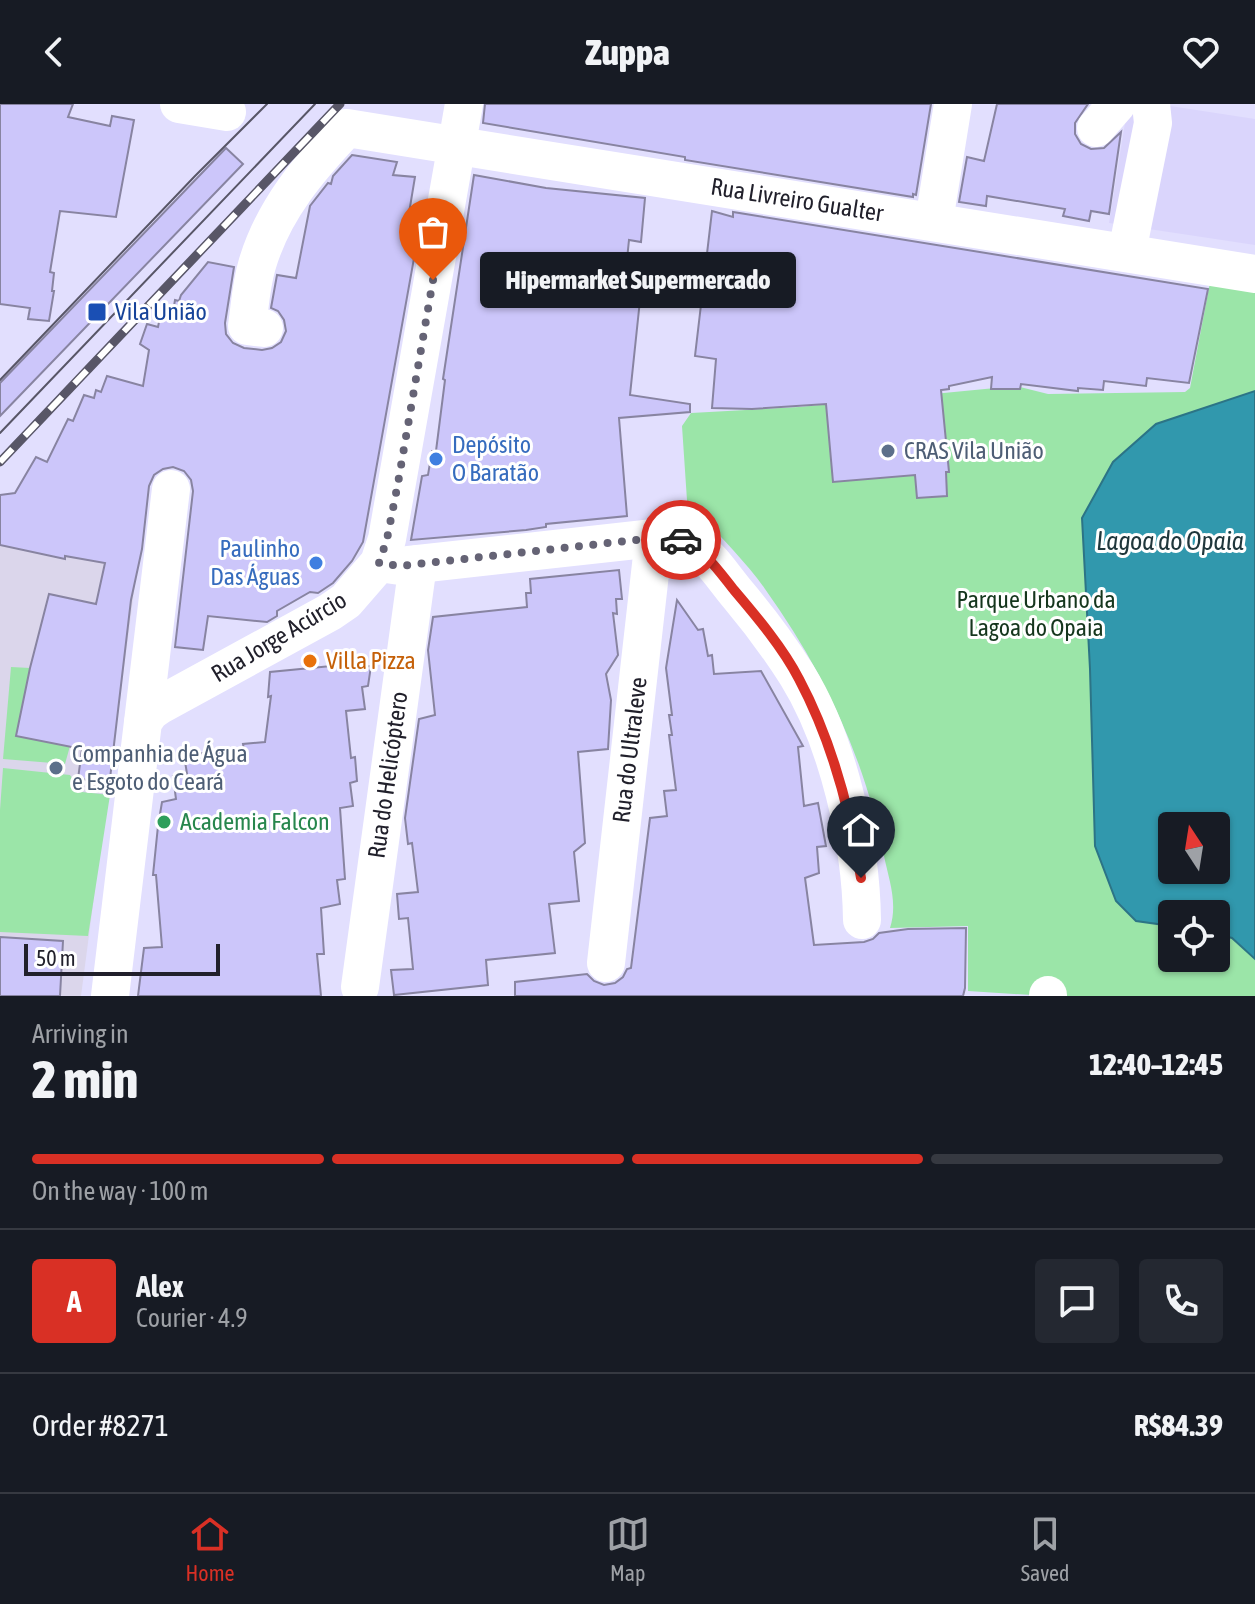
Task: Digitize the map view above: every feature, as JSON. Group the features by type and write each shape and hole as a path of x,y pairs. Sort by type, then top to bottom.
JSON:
{"street":[{"path":"179,104 227,112"},
{"name":"Rua Jorge Acúrcio","path":"143,722 160,705 330,612 346,601 379,563 387,539 408,427 464,104"},
{"path":"934,221 953,104"},
{"path":"1127,252 1153,123 1151,104"},
{"name":"Rua Livreiro Gualter","path":"264,328 247,326 256,268 267,235 306,170 347,128 1251,274"},
{"path":"110,996 171,489"},
{"path":"379,563 400,566 654,538 678,539 694,546 748,607 798,677 828,742 854,834 861,878 862,920"},
{"name":"Rua do Ultraleve","path":"606,963 654,538"},
{"name":"Rua do Helicóptero","path":"360,987 418,564"}],"shaded area":[{"path":"1128,104 1157,104 1255,119 1255,245 1109,223"},
{"name":"Companhia de Água e Esgoto do Ceará","path":"0,544 137,569 81,996 0,996"}],"green space":[{"name":"Parque Urbano da Lagoa do Opaia","path":"1211,277 1255,278 1255,996 1048,996 968,991 968,926 890,928 893,901 876,820 866,784 839,716 805,651 765,589 701,515 688,515 682,426 691,413 799,407 1016,386 1048,394 1185,392 1190,388"},
{"path":"11,667 30,668 17,735 70,746 65,764 3,759"},
{"path":"3,768 70,775 82,792 110,795 88,936 0,932"}],"water":[{"name":"Lagoa do Opaia","path":"1255,391 1255,959 1230,938 1230,900 1158,900 1158,924 1136,921 1116,901 1095,846 1082,518 1113,462 1156,424"}],"building":[{"path":"0,104 73,104 68,117 110,126 112,116 134,120 116,217 60,211 50,272 54,273 54,291 49,321 28,319 30,308 0,304"},
{"path":"485,104 931,104 916,195 913,194 913,197 483,123"},
{"path":"997,104 1088,104 1075,123 1075,134 1081,144 1091,149 1104,148 1121,132 1109,214 1091,211 1089,221 1063,216 1065,209 987,196 986,206 959,202 967,157 984,161"},
{"name":"Vila União","path":"226,148 243,164 0,416 0,383"},
{"path":"352,155 397,162 393,175 415,177 409,213 414,214 411,234 418,236 363,542 333,583 277,611 277,616 267,622 208,616 203,650 175,647 193,491 191,480 184,471 173,467 154,475 149,486 142,549 131,600 109,787 87,784 87,780 78,779 82,749 16,736 49,594 96,604 105,563 65,556 65,559 0,545 0,495 15,493 36,457 47,462 68,419 73,421 84,395 94,398 96,390 101,392 107,376 143,386 149,350 140,344 147,324 158,327 165,311 173,312 175,300 179,301 208,262 234,267 225,323 226,334 233,343 262,350 281,342 286,331 284,320 278,311 271,308 277,275 296,278 310,206"},
{"path":"474,175 546,188 645,198 641,242 629,240 625,279 642,281 630,395 690,404 690,412 619,418 627,516 546,524 546,527 526,530 411,540 422,476 428,475 432,451 436,451 443,379"},
{"path":"712,211 733,217 733,212 1208,289 1189,383 1147,378 1146,386 1104,381 1103,390 1078,388 1078,391 1021,384 1020,389 991,389 992,377 949,386 949,389 941,390 949,472 946,472 947,496 917,498 915,475 833,482 826,404 752,409 712,408 716,359 695,356"},
{"path":"619,570 622,599 616,599 617,614 613,613 618,655 606,674 611,700 608,749 578,752 585,843 574,852 579,901 549,904 555,953 486,960 488,985 394,995 391,970 413,969 408,918 399,919 397,894 418,892 412,843 408,844 405,818 419,719 435,715 428,650 433,617 527,607 526,593 531,593 530,579"},
{"path":"677,600 698,630 703,629 708,656 712,655 714,674 761,671 803,746 798,747 804,806 818,803 826,846 817,847 819,873 805,878 814,945 864,942 879,933 908,929 966,928 963,996 515,996 515,982 587,974 604,985 615,983 631,968 650,818 667,816 664,791 676,790 669,735 672,735 669,715 672,715 666,668"},
{"path":"362,663 363,667 371,666 368,686 362,687 365,709 346,711 357,781 350,783 353,806 340,808 345,879 337,880 340,904 321,908 324,954 317,954 321,996 138,996 144,948 162,947 156,875 153,875 158,826 162,802 176,799 173,776 187,774 184,755 244,749 243,744 265,742 271,696 268,697 270,672"},
{"path":"0,937 63,941 60,996 0,996"}],"tram line":[{"path":"0,380 267,104"},
{"path":"0,433 315,104"}],"railway":[{"path":"0,462 340,104"}],"way so far":[{"path":"433,280 398,483 379,563 400,566 654,538 681,540"}],"place":[{"name":"Hipermarket Supermercado","path":"433,280"},
{"name":"Vila União","path":"97,312"},
{"name":"CRAS Vila União","path":"888,451"},
{"name":"Depósito O Baratão","path":"436,459"},
{"name":"Paulinho Das Águas","path":"316,563"},
{"name":"Villa Pizza","path":"310,661"},
{"name":"Companhia de Água e Esgoto do Ceará","path":"56,768"},
{"name":"Academia Falcon","path":"164,822"}],"route":[{"path":"681,540 705,555 748,607 798,677 828,742 854,834 861,878"}]}
